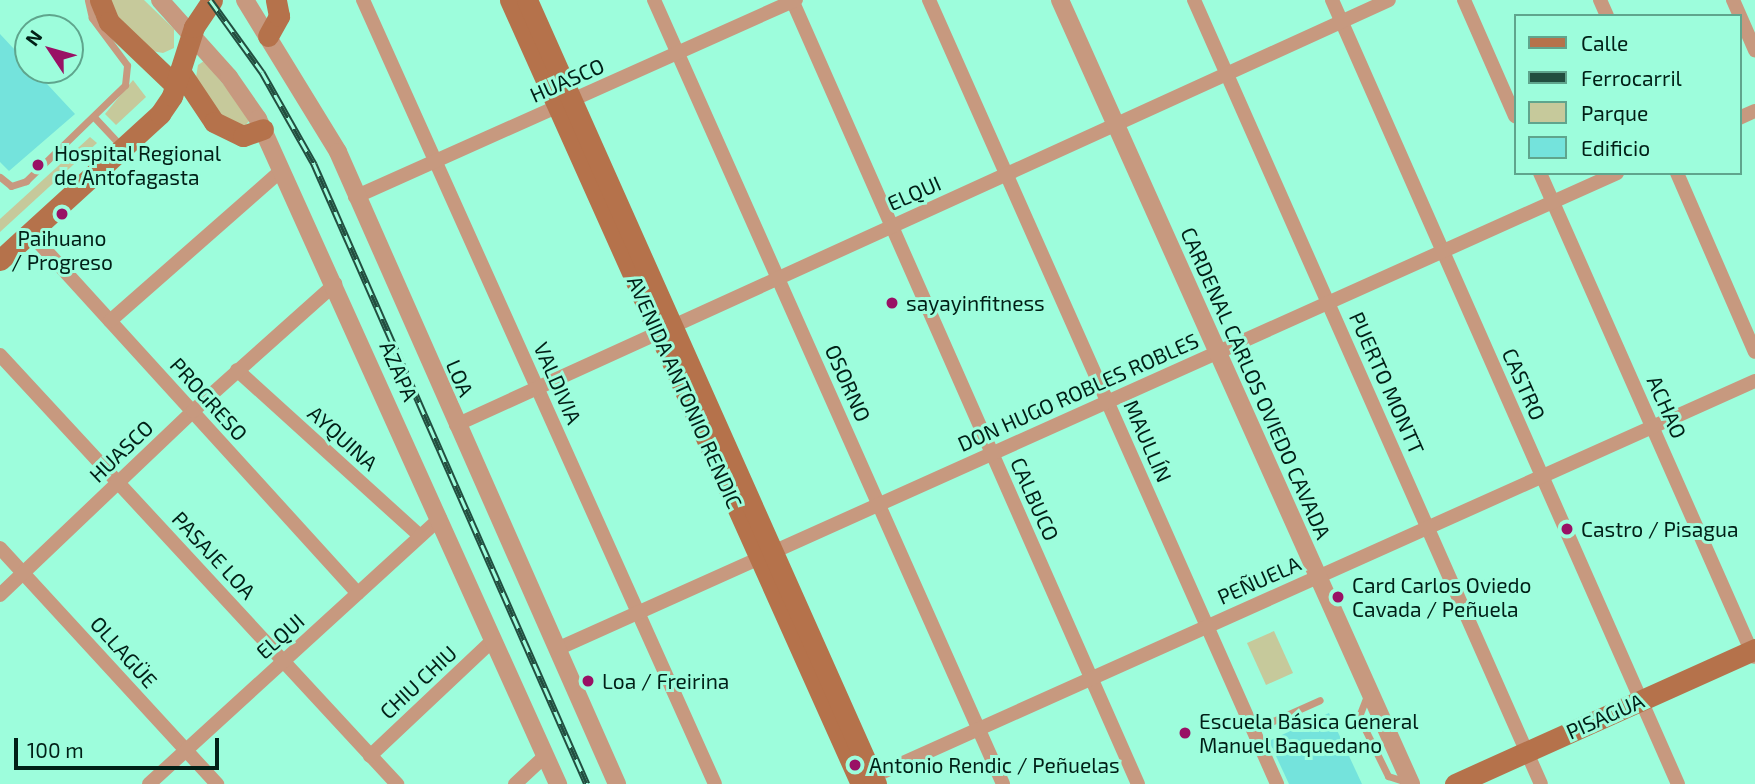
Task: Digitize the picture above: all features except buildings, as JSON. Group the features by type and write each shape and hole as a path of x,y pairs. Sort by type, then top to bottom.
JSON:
{"main road":[{"path":"100,0 121,35 178,78 214,122 243,136 263,129"},
{"path":"0,260 160,114 178,78 191,36 212,0"},
{"path":"268,36 279,16 276,0"},
{"name":"AVENIDA ANTONIO RENDIC","path":"510,0 565,104 865,782"},
{"name":"AVENIDA ANTONIO RENDIC","path":"527,0 565,104"},
{"name":"PISAGUA","path":"1455,784 1641,700 1754,653"}],"street":[{"name":"AZAPA","path":"160,0 229,77 263,129 558,784"},
{"name":"LOA","path":"245,0 338,152 355,197 617,784"},
{"name":"VALDIVIA","path":"363,0 715,784"},
{"name":"OSORNO","path":"654,0 1003,784"},
{"name":"MAULLÍN","path":"929,0 1277,784"},
{"name":"CARDENAL CARLOS OVIEDO CAVADA","path":"1060,0 1113,125 1219,351 1411,784"},
{"name":"PUERTO MONTT","path":"1194,0 1541,784"},
{"name":"CASTRO","path":"1332,0 1678,784"},
{"name":"ELQUI","path":"456,425 1389,0"},
{"path":"1464,0 1514,114"},
{"name":"HUASCO","path":"355,197 793,1"},
{"name":"CALBUCO","path":"793,1 1138,784"},
{"path":"1741,18 1755,50"},
{"path":"110,321 282,170"},
{"name":"ACHAO","path":"1542,175 1754,653"},
{"name":"DON HUGO ROBLES ROBLES","path":"557,649 1613,175"},
{"path":"1677,175 1755,352"},
{"name":"PROGRESO","path":"30,233 358,593"},
{"name":"HUASCO","path":"0,595 237,370 335,284"},
{"name":"PASAJE LOA","path":"0,355 397,784"},
{"name":"AYQUINA","path":"237,370 420,536"},
{"name":"PEÑUELA","path":"865,782 1755,380"},
{"name":"ELQUI","path":"149,784 440,518"},
{"name":"OLLAGÜE","path":"0,548 217,784"},
{"name":"CHIU CHIU","path":"370,756 494,639"},
{"path":"515,784 545,756"}],"lane":[{"path":"0,177 11,186 21,185 121,92 128,71 92,18 88,0"},
{"path":"94,117 123,148"},
{"path":"1253,730 1320,700"}],"green space":[{"path":"106,0 144,0 174,29 174,48 163,53 152,51 112,14"},
{"path":"204,61 247,113 249,121 244,127 233,128 195,84 198,65"},
{"path":"133,80 146,97 116,125 105,114"},
{"path":"90,137 97,143 0,232 0,219"},
{"path":"1274,631 1293,673 1266,685 1247,643"}],"railway":[{"path":"210,0 262,72 314,164 587,784"}],"place":[{"name":"Hospital Regional de Antofagasta","path":"38,165"},
{"name":"Paihuano / Progreso","path":"62,214"},
{"name":"sayayinfitness","path":"892,303"},
{"name":"Castro / Pisagua","path":"1567,529"},
{"name":"Card Carlos Oviedo Cavada / Peñuela","path":"1338,597"},
{"name":"Loa / Freirina","path":"588,681"},
{"name":"Escuela Básica General Manuel Baquedano","path":"1185,733"},
{"name":"Antonio Rendic / Peñuelas","path":"855,765"}]}
